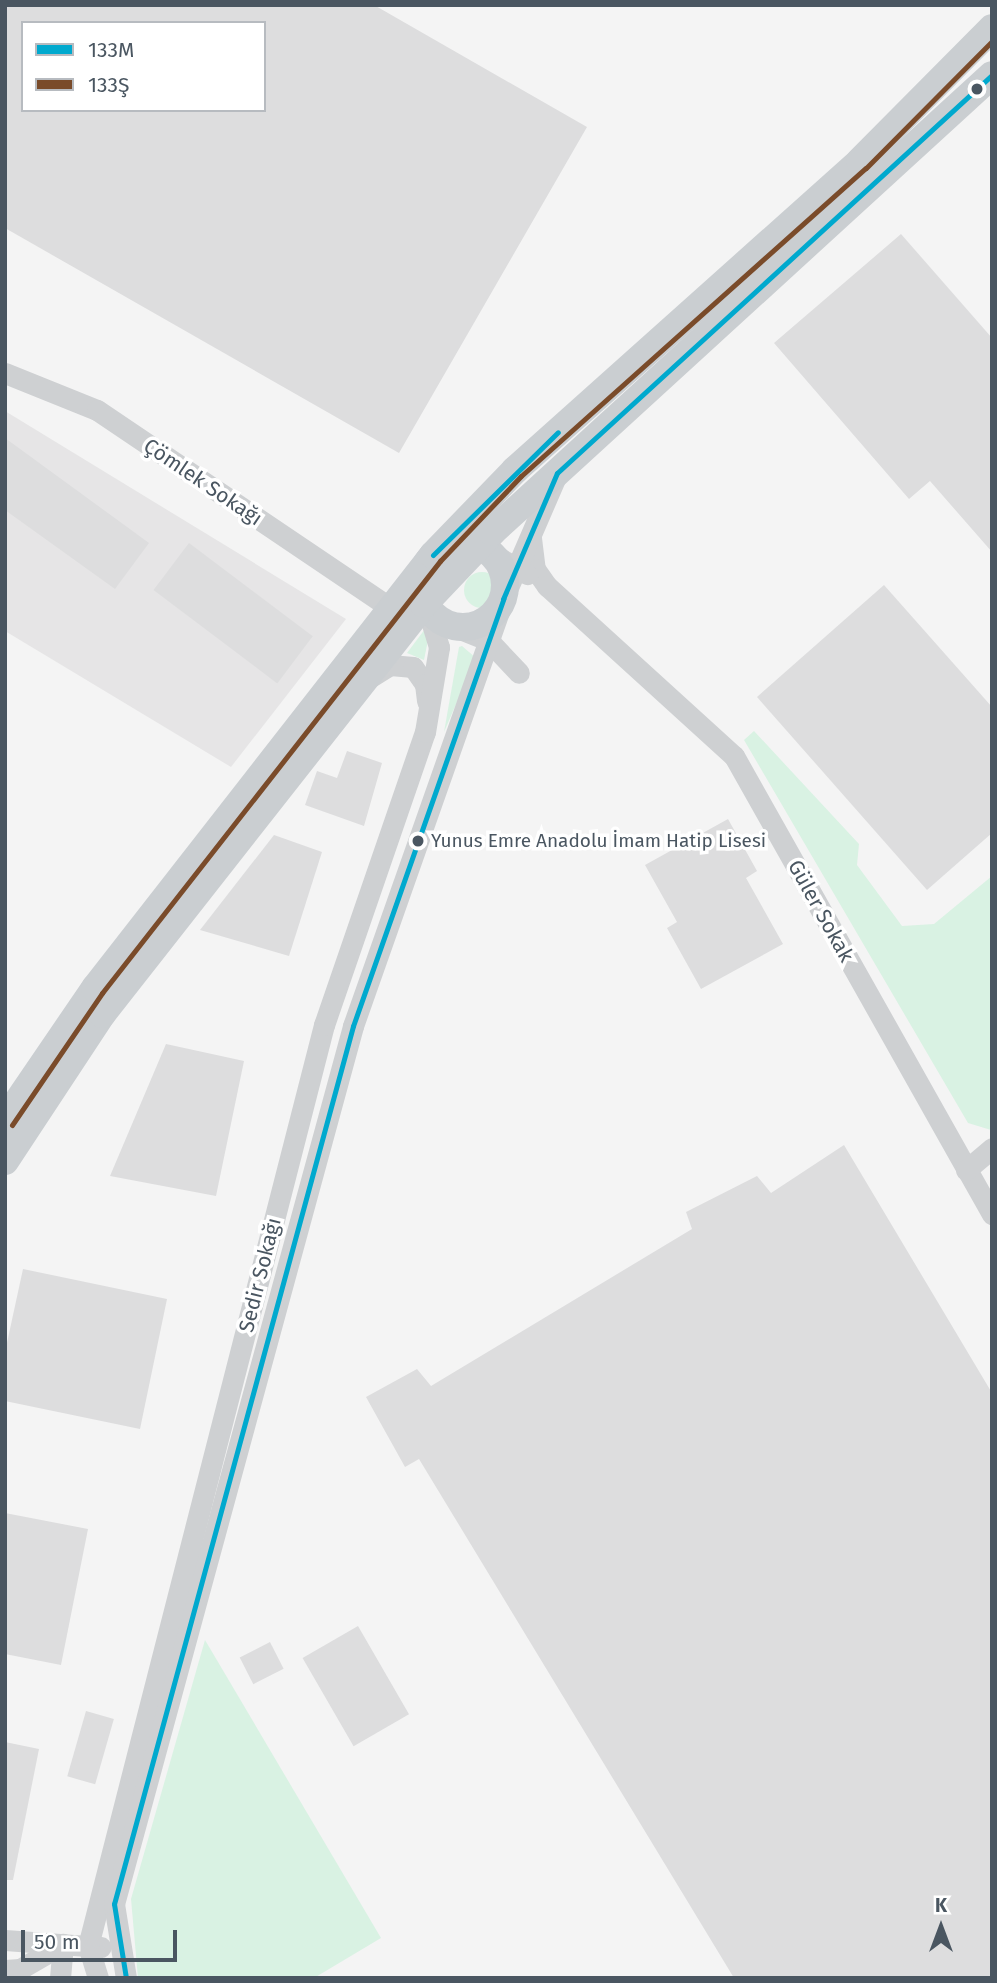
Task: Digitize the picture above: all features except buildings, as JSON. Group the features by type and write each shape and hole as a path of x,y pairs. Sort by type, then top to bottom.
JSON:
{"main road":[{"path":"5,1161 102,1014 352,694 433,555 515,470 860,160 992,27"},
{"path":"437,617 483,548 557,473 992,75"},
{"path":"5,1120 95,988 396,620 437,617 489,619 503,599 503,571 483,548 453,544 433,555 421,578 437,617"}],"street":[{"name":"Çömlek Sokağı","path":"5,373 97,410 396,620"},
{"path":"126,1978 117,1948 114,1904 353,1026 503,599 557,473"},
{"path":"531,532 530,555 547,586"},
{"path":"483,548 547,586"},
{"path":"503,599 528,583 547,586"},
{"name":"Güler Sokak","path":"547,586 734,756 992,1214"},
{"path":"437,617 488,640 519,673"},
{"name":"Sedir Sokağı","path":"88,1946 324,1025 425,733 439,647 437,617"},
{"path":"352,694 390,665 413,667 425,684 425,733"},
{"path":"966,1170 992,1148"},
{"path":"5,1940 117,1948"},
{"path":"5,1970 20,1969 63,1944"},
{"path":"60,1978 63,1944"},
{"path":"88,1946 98,1978"}],"shaded area":[{"path":"5,411 346,619 231,767 5,631"}],"green space":[{"path":"482,572 495,577 500,590 495,603 482,608 469,603 464,590 469,577"},
{"path":"425,629 430,630 424,660 407,653"},
{"path":"462,646 476,658 444,732 459,647"},
{"path":"754,731 859,844 857,865 902,926 934,924 992,876 991,1130 968,1123 744,740"},
{"path":"205,1640 381,1938 314,1978 138,1978 131,1899"}],"transit line":[{"name":"133Ş","path":"12,1125 102,993 440,561 521,476 866,168 992,41"},
{"name":"133M","path":"126,1978 114,1904 353,1026 503,599 557,473 992,75"},
{"name":"133M","path":"433,555 558,432"}],"place":[{"name":"Yunus Emre Anadolu İmam Hatip Lisesi","path":"418,841"}]}
